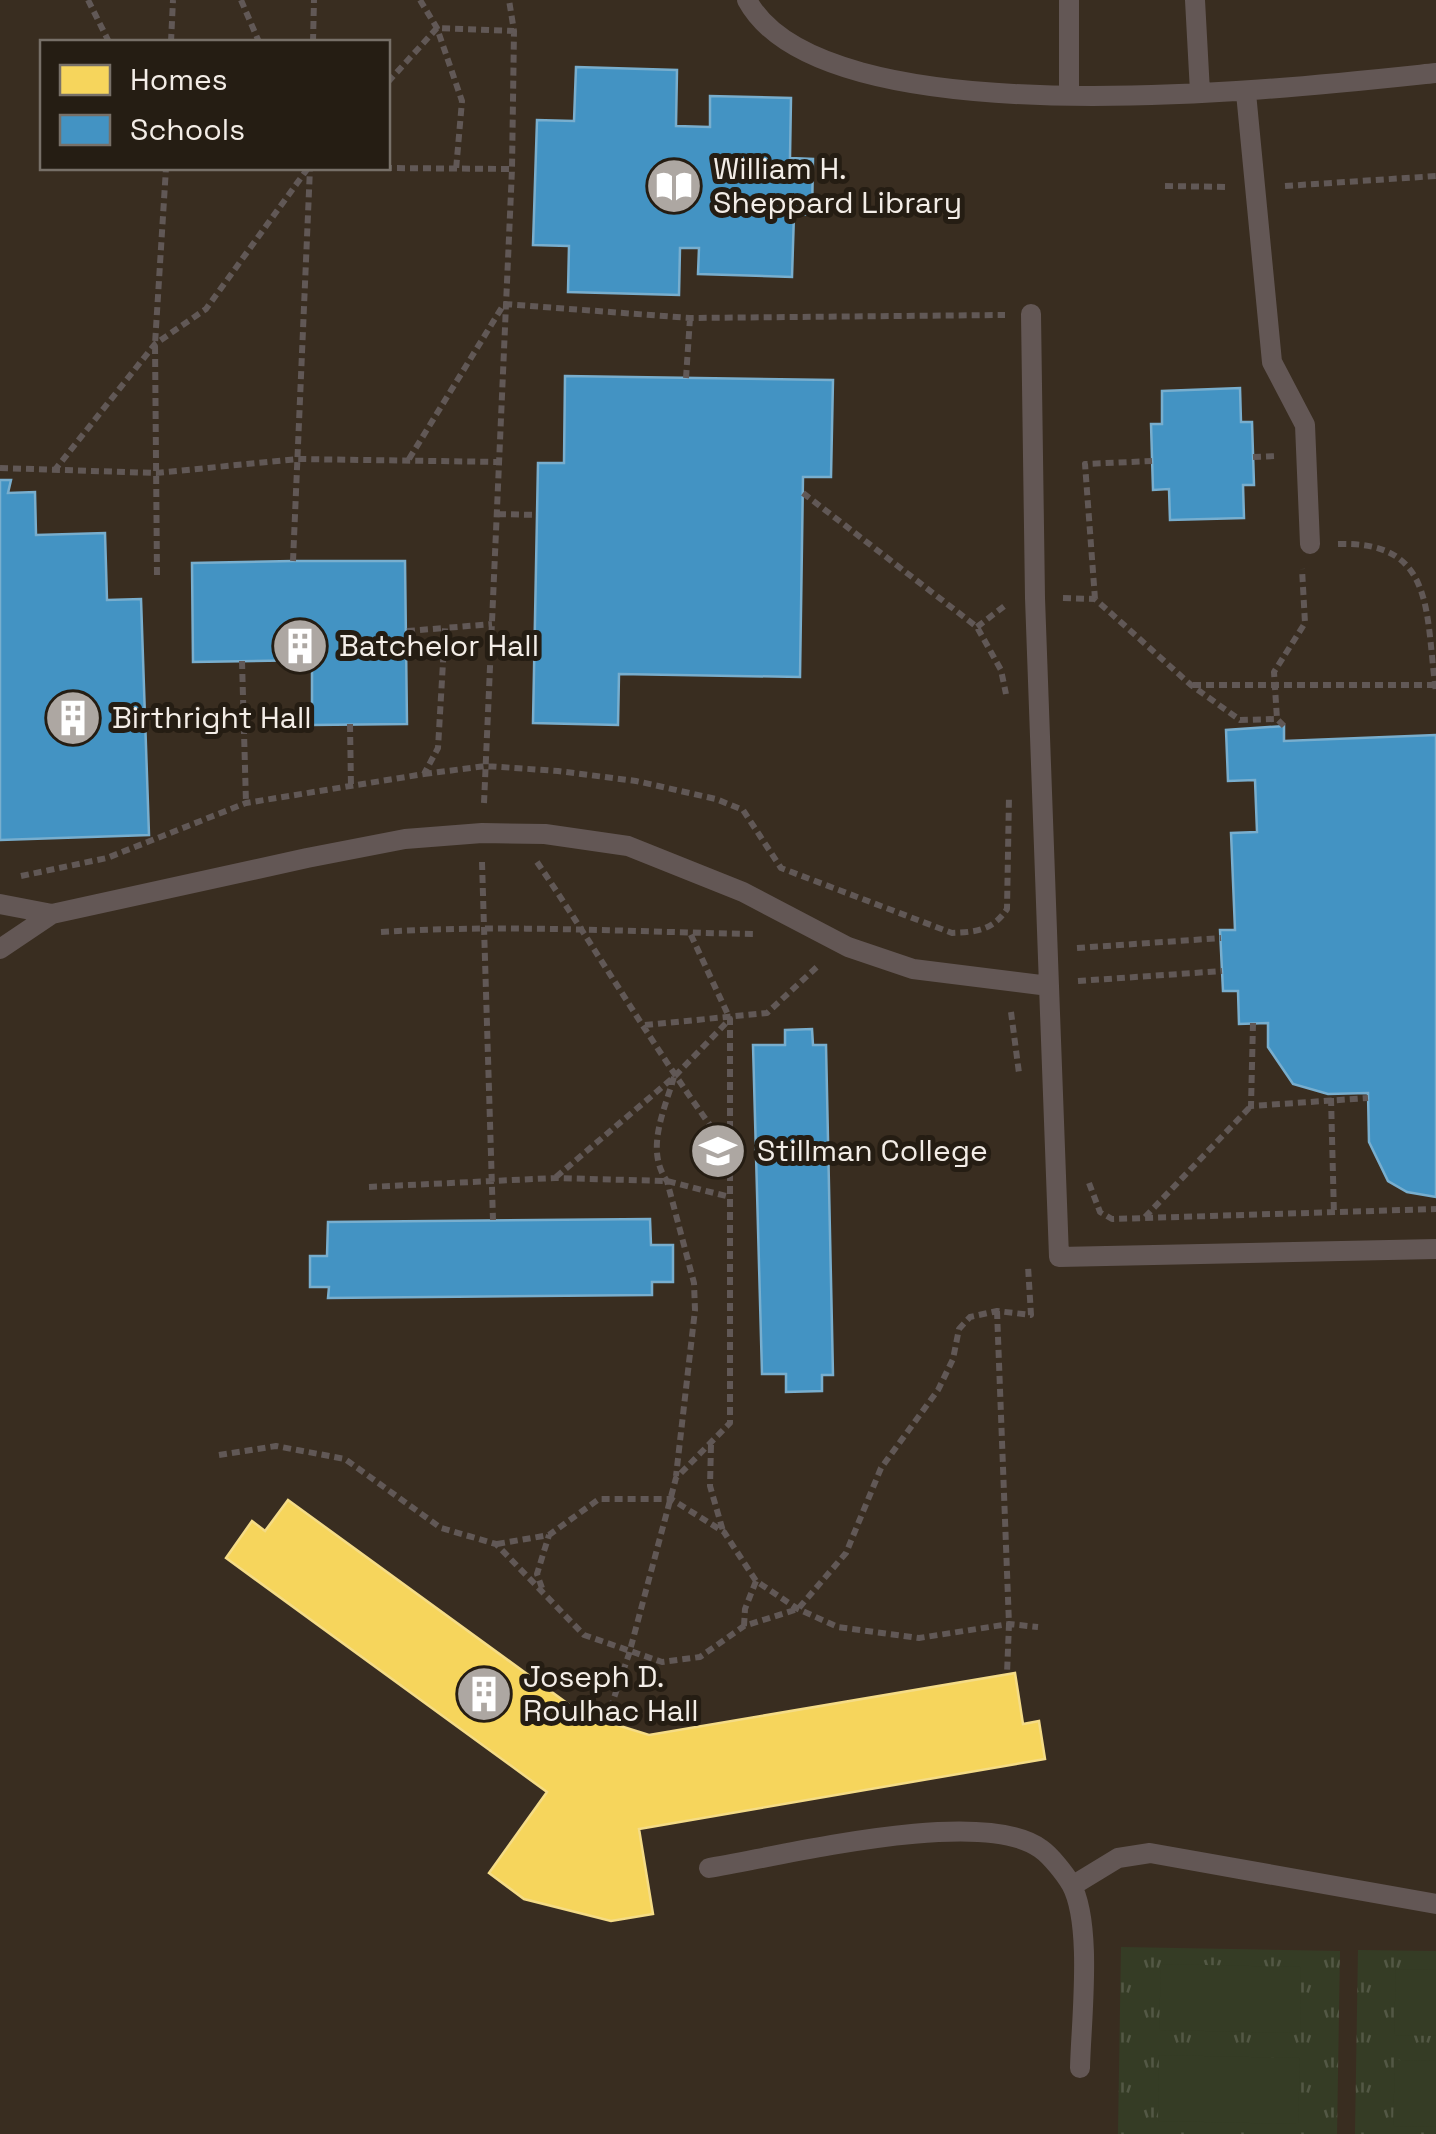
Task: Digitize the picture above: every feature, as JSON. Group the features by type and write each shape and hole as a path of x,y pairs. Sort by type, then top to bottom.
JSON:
{"lane":[{"path":"746,0 758,22 848,72 925,87 1069,95 1246,92 1436,74"},
{"path":"1069,0 1069,95"},
{"path":"1195,0 1200,92"},
{"path":"1246,92 1272,362 1305,426 1310,544"},
{"path":"1031,314 1035,598 1059,1257 1436,1249"},
{"path":"0,950 52,914 405,839 519,835 628,846 743,892 848,947 914,969 1049,986"},
{"path":"0,904 52,914"},
{"path":"709,1868 942,1830 994,1832 1041,1848 1072,1886 1081,1925 1080,2068"},
{"path":"1072,1886 1118,1858 1150,1853 1436,1904"}],"path":[{"path":"88,0 108,40"},
{"path":"171,40 172,0"},
{"path":"241,0 257,40"},
{"path":"312,40 314,0"},
{"path":"420,0 438,28 462,101 456,170"},
{"path":"484,804 512,168 514,31 509,0"},
{"path":"390,80 438,28 514,31"},
{"path":"390,168 512,168"},
{"path":"157,575 155,344 166,170"},
{"path":"53,472 155,344 206,309 308,170"},
{"path":"293,562 309,170"},
{"path":"1273,186 1436,176"},
{"path":"1165,186 1235,188"},
{"path":"504,304 690,318 1031,314"},
{"path":"409,459 504,304"},
{"path":"686,378 690,318"},
{"path":"0,468 156,473 298,459 501,462"},
{"path":"1095,599 1086,464 1152,460"},
{"path":"802,493 976,627 1001,670 1007,702"},
{"path":"498,514 537,515"},
{"path":"1065,618 1060,598 1095,599 1191,684 1240,720 1280,722 1275,685 1274,672 1305,623 1301,552 1310,544 1387,546 1423,574 1432,600 1436,688 1275,685 1191,684"},
{"path":"976,627 986,615 1010,602"},
{"path":"407,631 492,624"},
{"path":"424,774 438,748 445,628"},
{"path":"242,661 246,804"},
{"path":"350,724 350,787"},
{"path":"18,876 107,858 246,804 486,766 636,782 716,799 742,810 782,868 952,933 979,932 1011,909 1009,794"},
{"path":"519,835 645,1025 674,1078 730,1152"},
{"path":"482,850 481,926 493,1220"},
{"path":"381,932 481,926 585,933 766,934"},
{"path":"676,1478 730,1422 730,1019 690,933"},
{"path":"1076,934 1080,1000"},
{"path":"1077,948 1220,938"},
{"path":"645,1025 767,1013 832,953"},
{"path":"1078,982 1222,971"},
{"path":"1003,1006 1012,1013 1016,1027 1019,1085"},
{"path":"554,1178 674,1078 730,1019"},
{"path":"1252,1106 1253,1024"},
{"path":"606,1722 629,1654 676,1478 694,1297 667,1181 660,1170 656,1138 674,1078"},
{"path":"1331,1098 1334,1215"},
{"path":"1144,1219 1252,1106 1368,1098"},
{"path":"1088,1168 1089,1187 1100,1212 1112,1219 1436,1209"},
{"path":"368,1187 494,1184 554,1178 667,1181 730,1197"},
{"path":"496,1544 584,1635 629,1654 662,1662 700,1657 744,1626 798,1609 846,1553 882,1468 938,1390 953,1359 959,1329 970,1317 996,1312 1031,1315 1028,1257"},
{"path":"996,1312 1009,1624 1006,1674"},
{"path":"711,1443 710,1486 724,1532 756,1581 798,1609 838,1627 919,1638 1009,1624 1038,1627"},
{"path":"219,1455 276,1446 345,1459 441,1528 496,1544 548,1535 599,1498 671,1500 724,1532"},
{"path":"542,1589 538,1574 548,1535"},
{"path":"744,1626 745,1609 756,1581"}],"shaded area":[{"name":"Stillman College","path":"0,0 1436,0 1436,2134 0,2134"}],"green space":[{"path":"1121,1947 1340,1951 1337,2134 1118,2134"},
{"path":"1358,1950 1436,1951 1436,2134 1355,2134"},
{"path":"1161,1964 1301,1967 1300,2033 1159,2030"},
{"path":"1396,1969 1436,1970 1436,2036 1394,2035"},
{"path":"1159,2055 1300,2058 1298,2124 1158,2121"},
{"path":"1395,2060 1436,2061 1436,2127 1393,2126"}],"building: Homes":[{"name":"Joseph D. Roulhac Hall","path":"288,1500 582,1714 649,1735 1015,1673 1023,1724 1039,1721 1045,1759 639,1829 653,1914 611,1921 524,1899 489,1873 547,1792 226,1558 252,1521 265,1531"}],"building: Schools":[{"name":"William H. Sheppard Library","path":"576,67 677,70 676,126 710,127 710,96 791,98 790,158 813,159 812,215 794,214 792,277 698,274 699,248 680,248 679,295 568,292 569,246 533,245 537,120 574,121"},
{"path":"565,376 833,380 831,477 803,477 800,677 619,674 618,725 533,723 538,463 564,463"},
{"path":"1240,388 1241,422 1252,422 1254,485 1243,485 1244,518 1170,520 1169,489 1153,490 1151,424 1162,424 1162,391"},
{"name":"Birthright Hall","path":"0,480 11,480 8,493 35,492 36,535 105,533 107,600 141,599 149,835 0,840"},
{"name":"Batchelor Hall","path":"405,561 407,724 312,725 312,660 193,662 192,563"},
{"path":"1284,726 1284,741 1436,735 1436,1197 1407,1192 1388,1181 1369,1142 1368,1093 1328,1094 1293,1084 1268,1047 1268,1023 1239,1024 1238,991 1223,991 1220,930 1235,930 1231,833 1257,832 1255,780 1228,781 1226,730"},
{"path":"812,1029 813,1045 826,1045 833,1375 822,1375 822,1391 786,1392 786,1374 762,1374 753,1045 785,1045 785,1030"},
{"path":"650,1219 651,1245 673,1245 673,1282 652,1282 652,1295 328,1298 329,1287 310,1287 310,1256 327,1256 328,1222"}],"place":[{"name":"William H. Sheppard Library","path":"674,186"},
{"name":"Batchelor Hall","path":"300,646"},
{"name":"Birthright Hall","path":"73,718"},
{"name":"Stillman College","path":"718,1151"},
{"name":"Joseph D. Roulhac Hall","path":"484,1694"}]}
